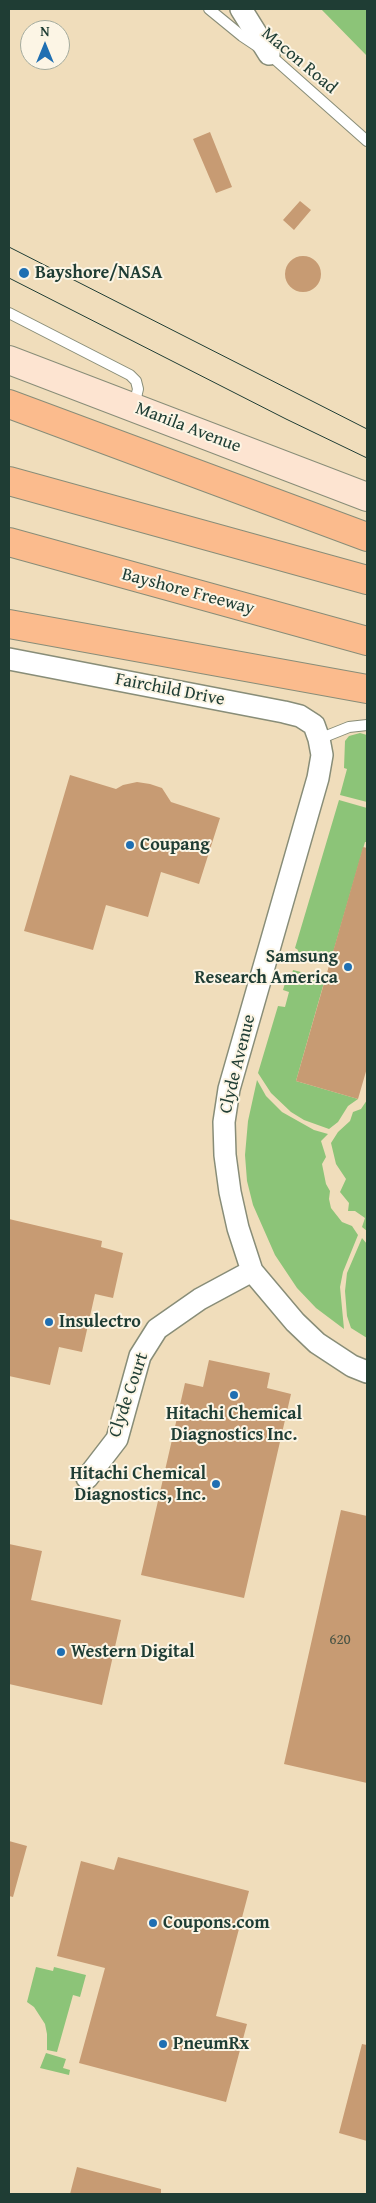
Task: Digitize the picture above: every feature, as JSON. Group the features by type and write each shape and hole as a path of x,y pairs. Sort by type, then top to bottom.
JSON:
{"highway":[{"path":"9,404 367,537"},
{"path":"9,481 367,580"},
{"name":"Bayshore Freeway","path":"9,542 367,641"},
{"path":"9,624 367,689"}],"main road":[{"name":"Manila Avenue","path":"9,360 367,496"}],"street":[{"path":"241,9 269,54"},
{"name":"Fairchild Drive","path":"9,659 300,716 314,726 320,739"},
{"name":"Clyde Avenue","path":"320,739 322,756 318,778 234,1070 224,1122 225,1155 230,1192 238,1228 252,1271 295,1322 317,1342 352,1366 367,1372"},
{"name":"Clyde Court","path":"87,1478 116,1439 140,1356 157,1329 200,1299 252,1271"}],"lane":[{"name":"Macon Road","path":"209,9 242,36 269,54 367,140"},
{"path":"9,313 130,375 136,381 138,389 134,407"},
{"path":"320,739 349,727 367,725"}],"green space":[{"path":"321,9 367,9 367,56"},
{"path":"360,733 367,735 367,802 340,795 347,769 344,768 345,741 349,736"},
{"path":"339,800 367,808 367,842 365,842 330,963 319,960 320,956 310,953 309,957 297,954 298,950 295,948"},
{"path":"293,970 305,973 304,977 313,980 315,976 325,979 296,1081 358,1099 348,1106 338,1122 329,1129 304,1120 291,1112 271,1093 258,1073 278,1006 285,1007 289,992 283,990 288,973 292,974"},
{"path":"257,1080 266,1096 282,1112 314,1130 328,1134 321,1141 326,1157 322,1164 326,1184 330,1191 331,1208 342,1222 352,1226 358,1235 343,1272 340,1287 344,1329 316,1308 297,1288 275,1255 253,1205 247,1181 245,1155 248,1121"},
{"path":"367,1100 367,1231 362,1227 365,1218 355,1211 348,1211 349,1203 340,1192 346,1179 336,1164 331,1143 338,1132 350,1121 353,1112 361,1109"},
{"path":"362,1238 367,1244 367,1338 351,1328 347,1316 345,1291 347,1273"},
{"path":"36,1967 53,1971 54,1967 86,1975 80,1997 73,1995 57,2052 47,2050 45,2024 34,2007 27,2002"},
{"path":"46,2053 66,2059 63,2068 70,2070 69,2075 40,2068"}],"building":[{"path":"210,132 232,187 216,193 193,139"},
{"path":"300,201 311,210 294,230 283,220"},
{"path":"303,256 310,257 316,261 320,267 320,281 316,287 310,291 303,292 296,291 290,287 286,281 285,274 286,267 290,261 296,257"},
{"name":"Coupang","path":"70,775 116,789 123,785 137,782 150,784 162,788 171,802 220,818 199,884 161,872 148,917 106,905 93,950 24,931"},
{"name":"Samsung Research America","path":"363,847 367,848 367,1068 358,1099 296,1081"},
{"name":"Insulectro","path":"9,1219 102,1241 101,1247 123,1253 113,1298 95,1294 82,1352 59,1347 50,1385 9,1376"},
{"name":"Hitachi Chemical Diagnostics, Inc.","path":"209,1360 270,1373 267,1388 291,1394 244,1598 141,1575 185,1383 203,1387"},
{"path":"341,1510 367,1516 367,1783 284,1764"},
{"name":"Western Digital","path":"9,1544 42,1551 31,1600 121,1620 102,1705 9,1684"},
{"path":"9,1841 27,1846 13,1897 9,1896"},
{"path":"118,1857 249,1891 216,2016 247,2024 226,2102 79,2063 105,1968 57,1956 81,1861 114,1870"},
{"path":"362,2044 367,2045 367,2141 339,2133"},
{"path":"77,2167 161,2189 161,2194 70,2194"}],"tram line":[{"path":"9,247 367,429"},
{"path":"9,278 286,419 367,458"}],"place":[{"name":"Bayshore/NASA","path":"24,273"},
{"name":"Coupang","path":"130,845"},
{"name":"Samsung Research America","path":"348,967"},
{"name":"Insulectro","path":"49,1322"},
{"name":"Hitachi Chemical Diagnostics Inc.","path":"234,1395"},
{"name":"Hitachi Chemical Diagnostics, Inc.","path":"216,1484"},
{"name":"Western Digital","path":"61,1652"},
{"name":"Coupons.com","path":"153,1923"},
{"name":"PneumRx","path":"163,2044"}]}
